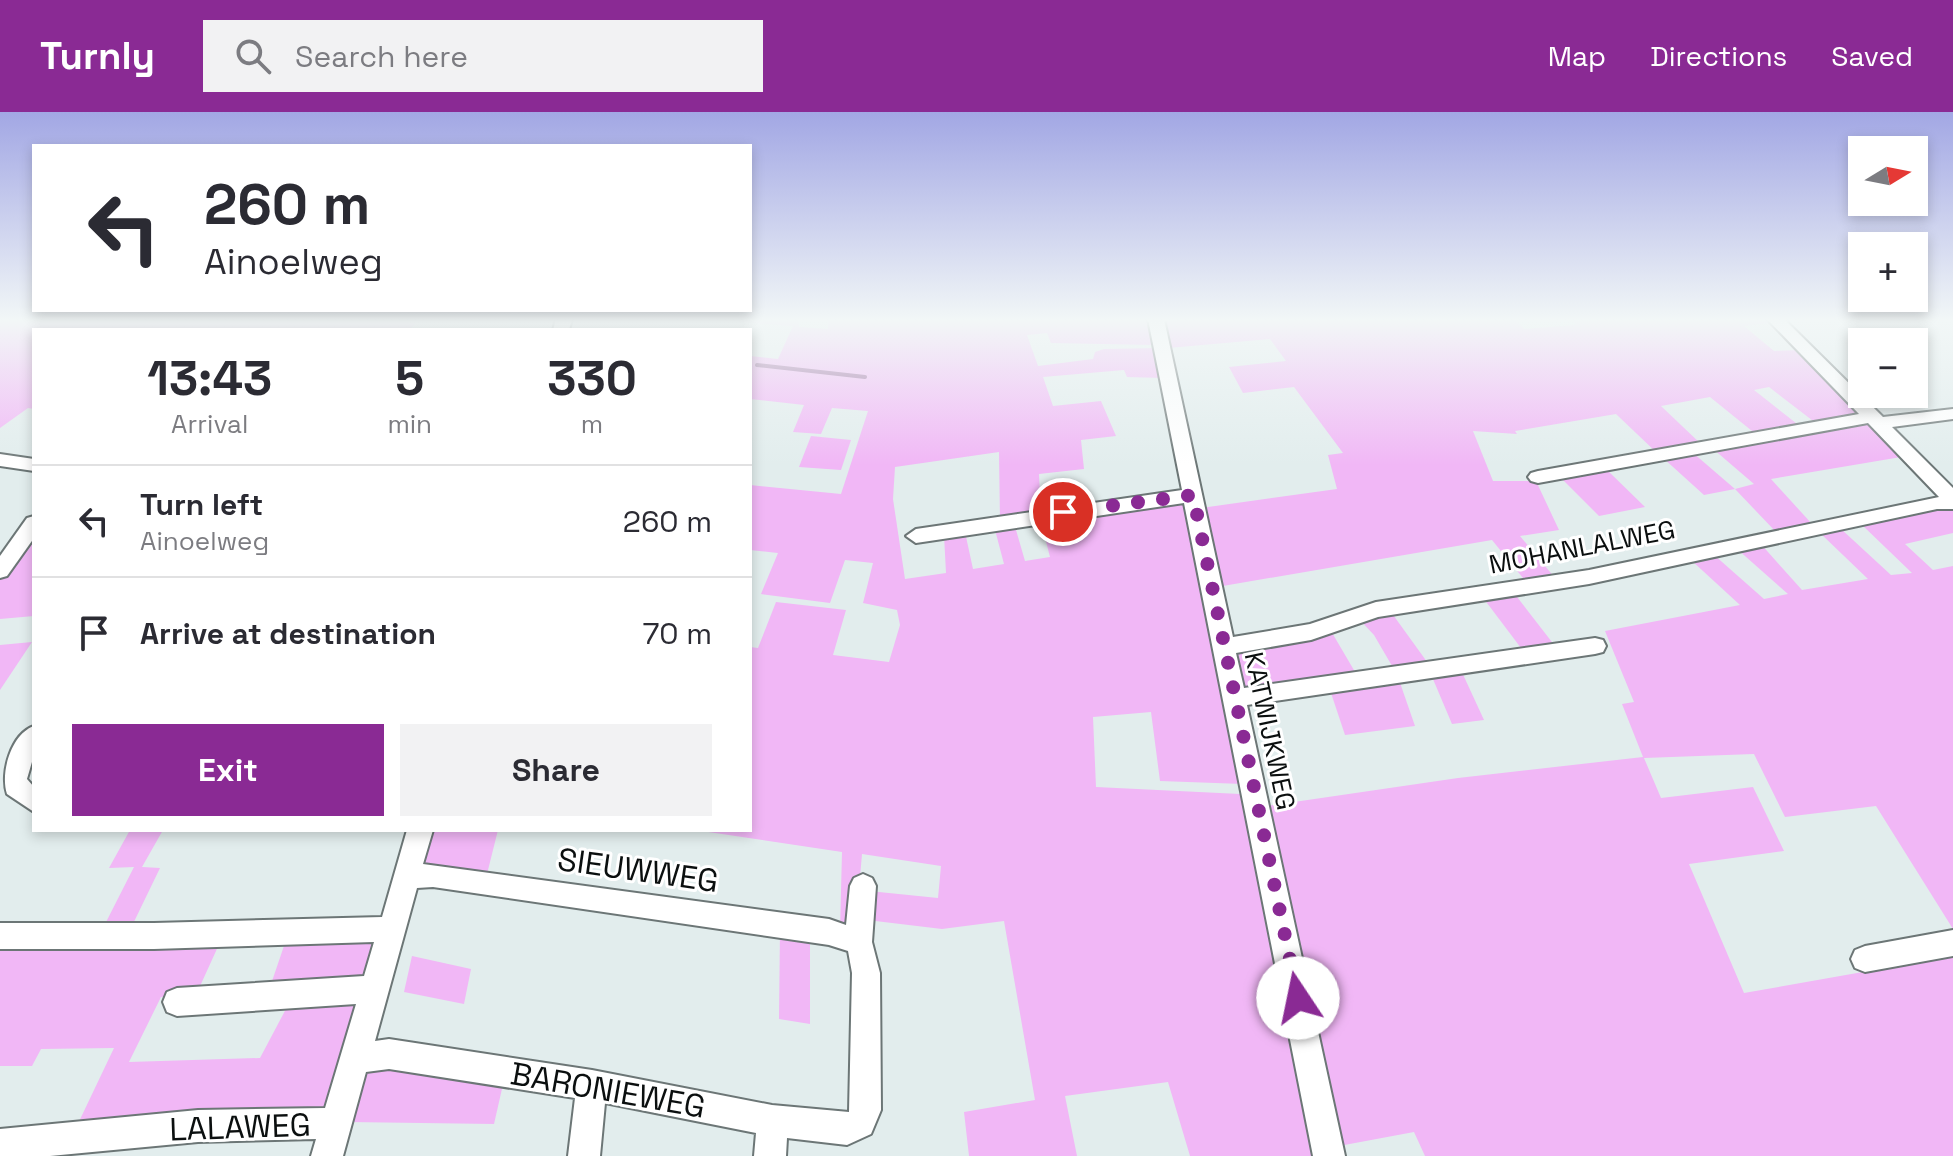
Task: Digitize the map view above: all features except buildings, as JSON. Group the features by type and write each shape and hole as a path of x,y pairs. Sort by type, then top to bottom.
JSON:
{"street":[{"name":"KATWIJKWEG","path":"1166,368 1329,1156"},
{"path":"1824,368 1953,501"},
{"path":"1538,477 1877,420 1953,414"},
{"path":"0,460 32,465"},
{"path":"916,536 1193,495"},
{"name":"MOHANLALWEG","path":"1223,647 1311,632 1376,610 1589,577 1953,501"},
{"path":"0,571 7,552 32,525"},
{"path":"1233,698 1595,646"},
{"path":"29,798 16,787 14,775 16,763 32,739"},
{"path":"327,1156 419,832"},
{"name":"SIEUWWEG","path":"407,877 433,875 829,932 858,942"},
{"path":"858,942 863,886"},
{"path":"0,936 154,936 392,929"},
{"name":"BARONIEWEG","path":"355,1058 389,1054 592,1085 772,1121 847,1129 860,1123 866,1110 866,989 863,953 858,942"},
{"path":"1865,959 1953,943"},
{"path":"177,1002 375,989"},
{"path":"584,1156 592,1085"},
{"path":"770,1156 772,1121"},
{"name":"LALAWEG","path":"0,1145 198,1126 336,1123"}],"shaded area":[{"path":"0,368 32,368 32,409 28,408 0,428"},
{"path":"752,368 1162,368 1164,378 1127,377 1124,370 1043,377 1053,406 1101,401 1116,436 1081,440 1084,469 1039,474 1041,514 1000,520 999,452 895,467 893,499 905,579 946,573 944,535 965,532 973,569 1004,564 994,526 1014,523 1025,561 1050,557 1040,518 1185,500 1243,784 1160,781 1151,712 1093,717 1096,787 1240,794 1248,801 1321,1156 1190,1156 1168,1082 1065,1096 1077,1156 969,1156 964,1112 1035,1100 1004,921 942,929 867,920 869,891 938,898 941,866 862,854 856,924 840,930 842,852 708,832 752,832 752,647 758,648 776,602 846,610 833,655 889,662 900,625 897,610 863,603 873,563 845,560 830,603 761,594 778,553 752,550 752,485 841,494 868,411 832,408 821,434 793,432 804,405 752,399"},
{"path":"1229,368 1820,368 1848,397 1848,408 1858,408 1864,414 1817,424 1769,387 1754,390 1801,427 1757,435 1710,397 1661,406 1701,444 1657,453 1616,414 1515,431 1517,434 1473,431 1493,481 1536,481 1559,530 1520,536 1555,578 1527,583 1492,540 1217,587 1201,508 1337,489 1328,455 1343,453 1294,387 1243,393"},
{"path":"1867,419 1907,456 1771,479 1812,524 1776,532 1735,489 1754,484 1712,448"},
{"path":"811,436 851,440 841,470 799,467"},
{"path":"1692,452 1735,489 1704,495 1662,457"},
{"path":"1605,468 1645,507 1599,516 1560,477"},
{"path":"1941,506 1953,508 1953,533 1905,544 1933,570 1953,566 1953,929 1876,806 1785,817 1754,754 1644,758 1661,798 1753,787 1784,851 1689,864 1744,993 1953,956 1953,1156 1425,1156 1414,1132 1339,1146 1266,806 1458,778 1643,757 1622,704 1634,702 1605,631 1740,605 1691,560 1713,554 1764,599 1788,594 1736,548 1760,543 1802,590 1868,579 1819,532 1840,528 1891,575 1912,573 1860,523"},
{"path":"32,531 32,616 0,619 0,576"},
{"path":"1514,593 1555,646 1524,652 1484,599"},
{"path":"1391,612 1430,666 1395,671 1374,635 1359,619"},
{"path":"1331,631 1358,677 1241,694 1232,651"},
{"path":"32,642 0,690 0,645"},
{"path":"1460,668 1484,720 1452,724 1430,672"},
{"path":"1398,677 1415,726 1345,735 1329,687"},
{"path":"129,832 162,832 142,867 160,868 130,930 102,930 134,867 109,868"},
{"path":"429,832 498,832 486,878 425,866 421,859"},
{"path":"780,930 810,934 810,1024 779,1019"},
{"path":"377,938 363,985 269,990 286,940"},
{"path":"221,940 196,995 161,997 129,1062 260,1058 287,1007 357,1004 323,1119 74,1132 114,1048 41,1049 32,1066 0,1066 0,943"},
{"path":"412,956 471,969 464,1004 404,992"},
{"path":"375,1064 504,1080 494,1124 348,1122 366,1069"}],"waterway":[{"path":"781,368 865,377"}],"route":[{"path":"1063,512 1193,495 1298,998"}]}
